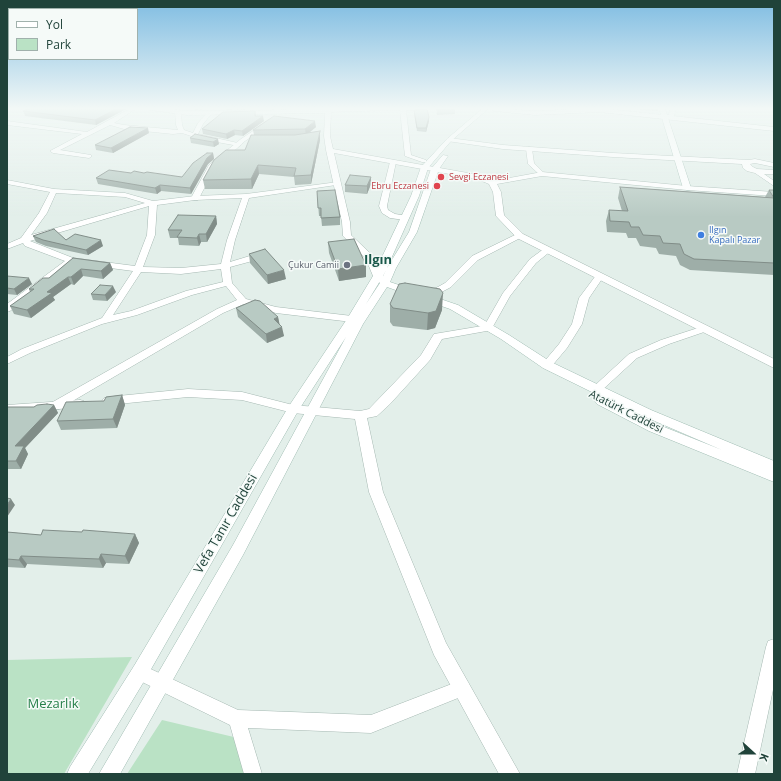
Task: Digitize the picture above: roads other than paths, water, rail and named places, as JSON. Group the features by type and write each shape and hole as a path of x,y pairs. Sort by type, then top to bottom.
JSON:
{"street":[{"path":"65,144 53,151 90,156"},
{"path":"195,198 212,167 238,144"},
{"path":"327,144 346,222 347,236 370,258 381,280"},
{"path":"407,144 408,156 410,158"},
{"path":"381,280 415,196 430,166 446,144"},
{"path":"381,280 391,268 413,232 430,166 455,144"},
{"path":"483,144 613,155 730,162 750,167 773,170"},
{"path":"673,144 687,188"},
{"path":"529,149 532,164 542,174"},
{"path":"329,150 396,163 430,166 478,177 492,183 542,174 687,188 774,194"},
{"path":"396,163 410,158 430,166"},
{"path":"750,167 763,161 774,160"},
{"path":"763,161 773,170"},
{"path":"396,163 383,206 385,211 393,216 405,218"},
{"path":"750,167 772,183"},
{"path":"772,183 773,170"},
{"path":"7,182 54,191 125,195 153,203"},
{"path":"7,247 24,240 153,203 195,198 246,196 336,183"},
{"path":"492,183 497,192 500,216 520,236 774,364"},
{"path":"24,240 43,214 54,191"},
{"path":"246,196 231,240 225,266 228,283 243,301 276,310 352,320"},
{"path":"105,321 138,269 151,235 153,203"},
{"path":"419,294 438,291 448,285 475,258 520,236"},
{"path":"24,240 28,244 71,260 138,269 181,271 225,266 252,258"},
{"path":"7,409 55,406 188,393 242,396 293,409 360,415 373,413 426,357 438,336 488,328 510,290 533,261 548,250"},
{"path":"7,309 71,260"},
{"path":"547,365 563,346 577,324 584,298 600,276"},
{"name":"Atatürk Caddesi","path":"381,280 454,307 505,337 547,365 596,390 647,414 774,467"},
{"name":"Vefa Tanır Caddesi","path":"77,774 140,672 293,409 352,320 381,280"},
{"name":"Vefa Tanır Caddesi","path":"109,774 238,550 381,280"},
{"path":"7,361 26,351 105,321 134,313 189,293 228,283"},
{"path":"55,406 220,311 243,301"},
{"name":"Atatürk Caddesi","path":"488,328 503,346 654,428 774,477"},
{"path":"596,390 633,356 665,342 704,329"},
{"path":"360,415 376,492 440,649 510,774"},
{"path":"746,774 774,647"},
{"path":"140,672 237,720 371,724 462,688"},
{"path":"237,720 253,774"}],"place":[{"name":"Sevgi Eczanesi","path":"441,177"},
{"name":"Ebru Eczanesi","path":"437,186"},
{"name":"Ilgın Kapalı Pazar","path":"701,235"},
{"name":"Çukur Camii","path":"347,265"}],"district":[{"name":"Ilgın","path":"378,260"}],"park label":[{"name":"Mezarlık","path":"53,704"}]}
